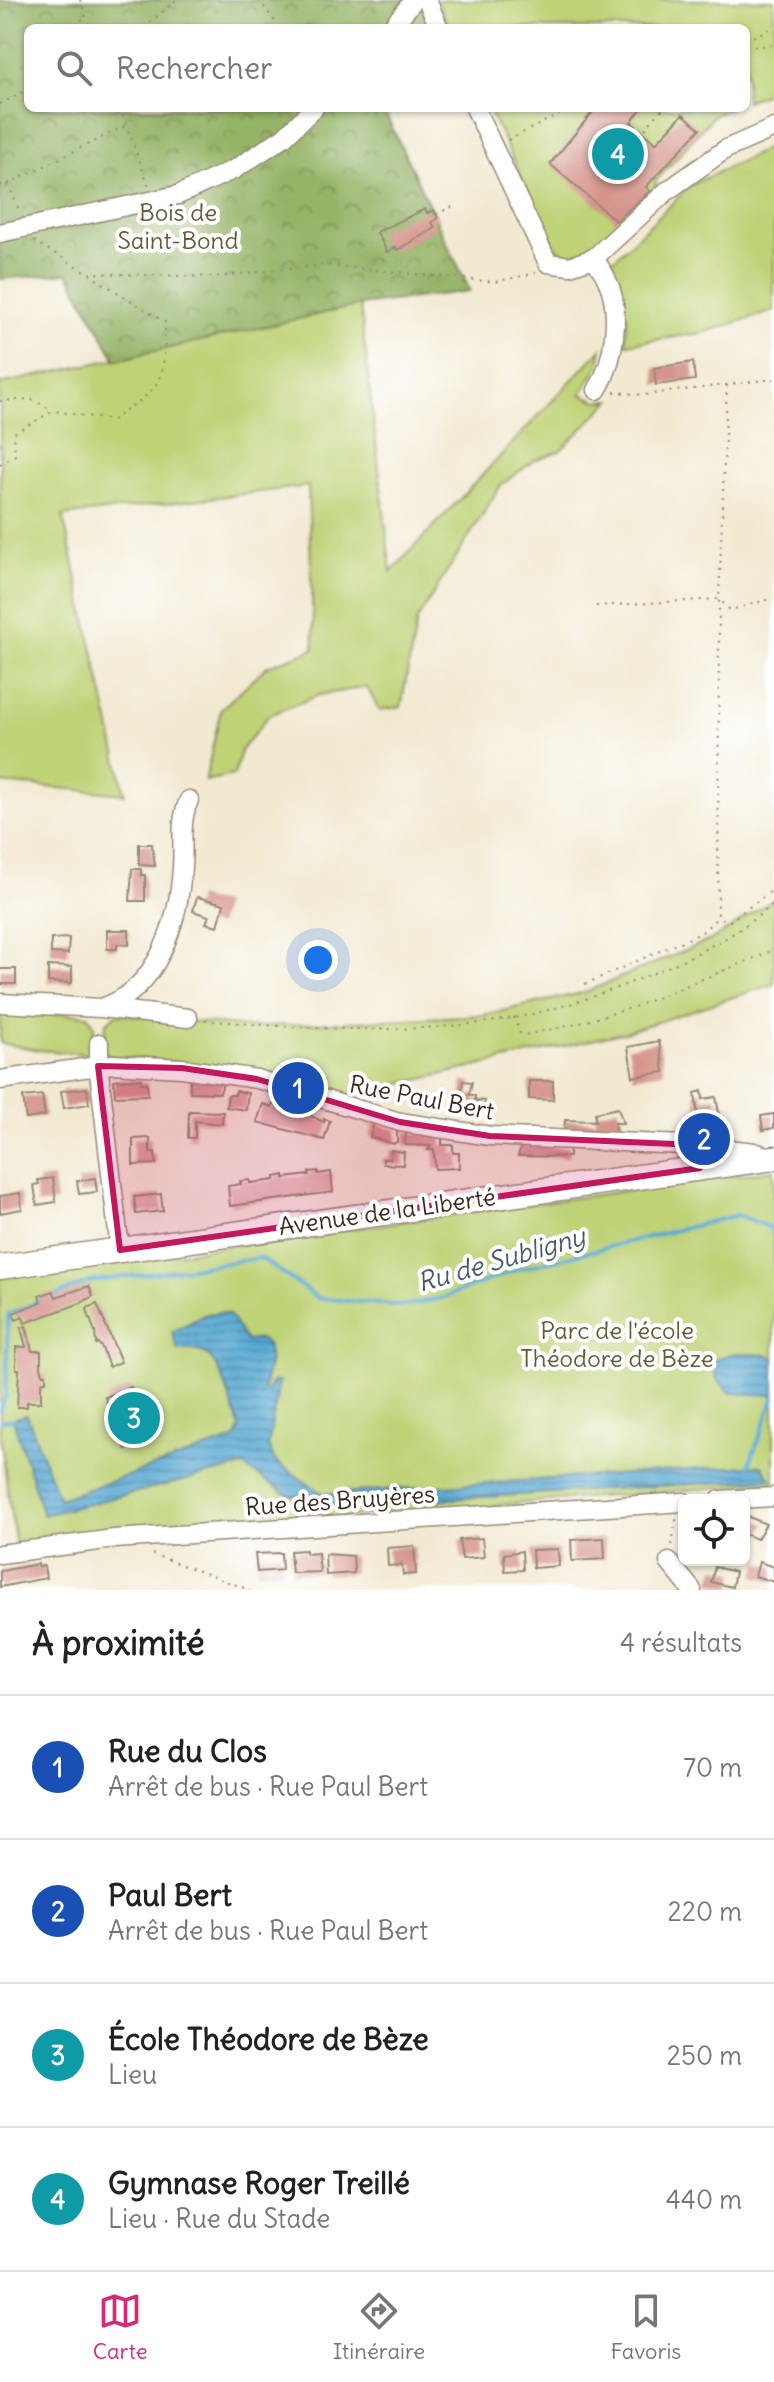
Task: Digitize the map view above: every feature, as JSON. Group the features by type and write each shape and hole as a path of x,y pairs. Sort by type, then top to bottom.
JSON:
{"main road":[{"name":"Avenue de la Liberté","path":"0,1267 699,1157 772,1158"}],"street":[{"path":"394,24 414,0"},
{"path":"427,0 437,24"},
{"path":"0,233 178,195 235,169 284,137 310,112"},
{"path":"477,112 548,263 570,266 594,258 667,191 726,149 774,128"},
{"path":"594,258 608,281 614,323 612,355 604,380 597,390"},
{"path":"101,1008 119,1003 137,989 155,966 163,948 178,898 182,868 182,816 189,800"},
{"path":"0,1003 101,1008 188,1018"},
{"path":"101,1008 98,1066 120,1250"},
{"name":"Rue Paul Bert","path":"0,1080 112,1064 182,1068 257,1079 400,1122 490,1136 699,1157"},
{"path":"750,1498 774,1497"},
{"name":"Rue des Bruyères","path":"0,1554 114,1539 678,1502"},
{"path":"669,1562 692,1590"}],"path":[{"path":"80,0 89,24"},
{"path":"149,24 176,0"},
{"path":"259,0 277,24"},
{"path":"80,24 85,14"},
{"path":"750,38 774,27"},
{"path":"750,47 774,45"},
{"path":"0,104 24,92"},
{"path":"122,112 151,190"},
{"path":"503,143 564,112"},
{"path":"645,129 660,112"},
{"path":"0,185 8,184 127,125"},
{"path":"8,184 22,218"},
{"path":"436,214 452,207"},
{"path":"0,401 31,399 53,411 112,420 151,394 165,366 165,322 26,236"},
{"path":"88,273 213,277 326,265 494,282 539,272"},
{"path":"597,390 644,395 774,379"},
{"path":"585,984 701,933 718,917 719,599 727,385"},
{"path":"0,464 15,455 14,433 53,411"},
{"path":"596,606 719,599 730,610 774,598"},
{"path":"718,917 730,921 774,889"},
{"path":"188,1018 323,1029 417,1027 514,1017 567,1005 646,975 725,938 774,904"},
{"path":"514,1017 520,1034 524,1035 577,1024 634,1007 774,950"},
{"path":"669,1562 678,1517"},
{"path":"141,1549 250,1590"}],"highlighted area":[{"path":"98,1066 182,1068 257,1079 400,1122 490,1136 697,1145 700,1168 120,1250"}],"green space":[{"name":"Bois de Saint-Bond","path":"0,0 421,0 431,24 24,24 24,112 384,112 470,291 360,305 116,360 68,273 0,279"},
{"path":"437,0 774,0 774,90 750,99 750,24 448,24"},
{"path":"490,112 721,112 714,115 655,182 657,185 618,230 581,252 567,255 555,247"},
{"path":"774,145 774,311 702,333 626,344 627,318 608,265 691,185"},
{"path":"360,305 391,572 602,348 599,365 581,394 598,401 611,400 560,451 535,460 501,485 417,620 401,707 379,710 367,687 319,695 269,715 241,751 234,775 205,781 221,709 267,666 314,649 308,486 63,516 125,794 0,783 0,384"},
{"path":"774,899 774,984 626,1032 348,1096 241,1069 109,1056 103,1048 106,1023 116,1014 249,1027 484,1015 586,992 715,938"},
{"path":"0,1010 88,1015 94,1025 93,1049 87,1054 0,1043"},
{"name":"Parc de l'école Théodore de Bèze","path":"774,1170 774,1483 15,1543 0,1435 0,1278"}],"water":[{"path":"206,1314 229,1314 246,1341 260,1339 267,1344 270,1360 263,1390 267,1390 273,1381 279,1382 268,1446 275,1461 323,1494 762,1465 771,1479 341,1506 287,1494 243,1466 43,1515 13,1419 27,1415 59,1499 235,1439 240,1429 216,1366 201,1352 178,1350 172,1332"},
{"path":"735,1353 774,1358 774,1395 731,1393 716,1378 715,1359"}],"building":[{"path":"593,112 639,112 631,122 656,143 683,114 700,129 646,187 650,191 616,221 550,164"},
{"path":"425,209 427,213 434,210 438,218 432,222 435,228 397,250 396,247 387,252 377,232"},
{"path":"693,362 695,380 656,385 654,368"},
{"path":"139,844 152,844 155,866 139,865"},
{"path":"132,869 141,869 141,875 145,875 145,901 130,901"},
{"path":"197,897 224,904 218,926 206,923 209,916 193,911"},
{"path":"107,930 129,930 129,945 117,944 117,949 107,949"},
{"path":"69,938 68,954 51,953 51,939"},
{"path":"48,966 72,967 72,983 48,982"},
{"path":"0,969 16,969 16,984 0,984"},
{"path":"659,1041 664,1072 633,1077 628,1047"},
{"path":"141,1079 141,1083 147,1083 148,1095 115,1096 114,1080"},
{"path":"190,1079 224,1080 220,1093 190,1092"},
{"path":"463,1081 472,1082 469,1095 475,1095 475,1100 485,1101 483,1112 460,1110"},
{"path":"529,1081 553,1081 553,1100 529,1099"},
{"path":"87,1088 89,1104 64,1108 61,1091"},
{"path":"236,1091 248,1093 246,1110 226,1107 228,1095 235,1095"},
{"path":"702,1091 703,1099 716,1097 719,1113 698,1117 695,1093"},
{"path":"42,1095 45,1116 26,1119 23,1097"},
{"path":"263,1104 272,1107 273,1104 324,1122 324,1119 330,1121 324,1140 257,1122"},
{"path":"618,1108 623,1123 615,1123 615,1134 564,1133 565,1120 595,1121 595,1113"},
{"path":"189,1111 223,1112 222,1124 195,1121 195,1138 188,1138"},
{"path":"774,1114 774,1128 763,1130 761,1116"},
{"path":"374,1123 397,1130 397,1142 393,1144 370,1137"},
{"path":"406,1132 442,1135 442,1145 453,1145 453,1153 459,1153 459,1168 435,1169 434,1150 428,1150 431,1146 405,1145"},
{"path":"150,1138 150,1153 155,1152 156,1164 133,1165 133,1139"},
{"path":"521,1146 569,1147 569,1157 518,1156"},
{"path":"391,1150 404,1152 403,1165 383,1164 383,1159 390,1159"},
{"path":"318,1171 318,1174 331,1172 333,1192 230,1206 228,1186 241,1184 240,1181 275,1180 275,1177 284,1175 284,1178"},
{"path":"53,1178 56,1202 37,1205 34,1185 39,1184 38,1180"},
{"path":"95,1178 97,1192 79,1194 77,1181"},
{"path":"20,1193 22,1209 0,1213 0,1196"},
{"path":"161,1194 163,1211 136,1214 134,1197"},
{"path":"89,1286 93,1296 81,1303 25,1323 23,1317 16,1320 13,1313 41,1302 39,1296 53,1291 56,1297"},
{"path":"97,1304 121,1362 109,1367 102,1348 96,1344 87,1308"},
{"path":"26,1326 32,1351 41,1351 41,1367 46,1381 41,1386 41,1402 27,1402 27,1407 17,1407 19,1369 16,1369 16,1347 26,1347 21,1328"},
{"path":"131,1387 151,1440 126,1449 121,1437 132,1433 121,1405 110,1410 105,1397"},
{"path":"750,1517 766,1524 757,1539 750,1536"},
{"path":"482,1538 484,1557 462,1559 459,1540"},
{"path":"604,1538 605,1559 572,1561 571,1540"},
{"path":"414,1546 416,1574 403,1575 402,1565 388,1566 387,1548"},
{"path":"558,1549 559,1566 533,1568 532,1550"},
{"path":"306,1550 306,1554 318,1553 320,1572 292,1573 290,1551"},
{"path":"522,1551 523,1570 505,1571 504,1554"},
{"path":"281,1553 282,1570 257,1572 255,1554"},
{"path":"325,1554 353,1556 354,1573 326,1575"},
{"path":"759,1562 774,1567 774,1582 755,1576"},
{"path":"38,1564 38,1567 44,1566 46,1578 0,1587 0,1571"},
{"path":"715,1567 735,1572 732,1587 711,1582"}],"waterway":[{"name":"Ru de Subligny","path":"0,1410 6,1396 8,1314 89,1282 261,1258 318,1298 403,1306 442,1298 518,1269 738,1215 771,1228 774,1236"},
{"path":"749,1465 774,1398"},
{"path":"0,1421 13,1419"}],"place":[{"name":"Gymnase Roger Treillé","path":"618,154"},
{"name":"Rue du Clos","path":"298,1088"},
{"name":"Paul Bert","path":"704,1139"},
{"name":"École Théodore de Bèze","path":"134,1418"}]}
